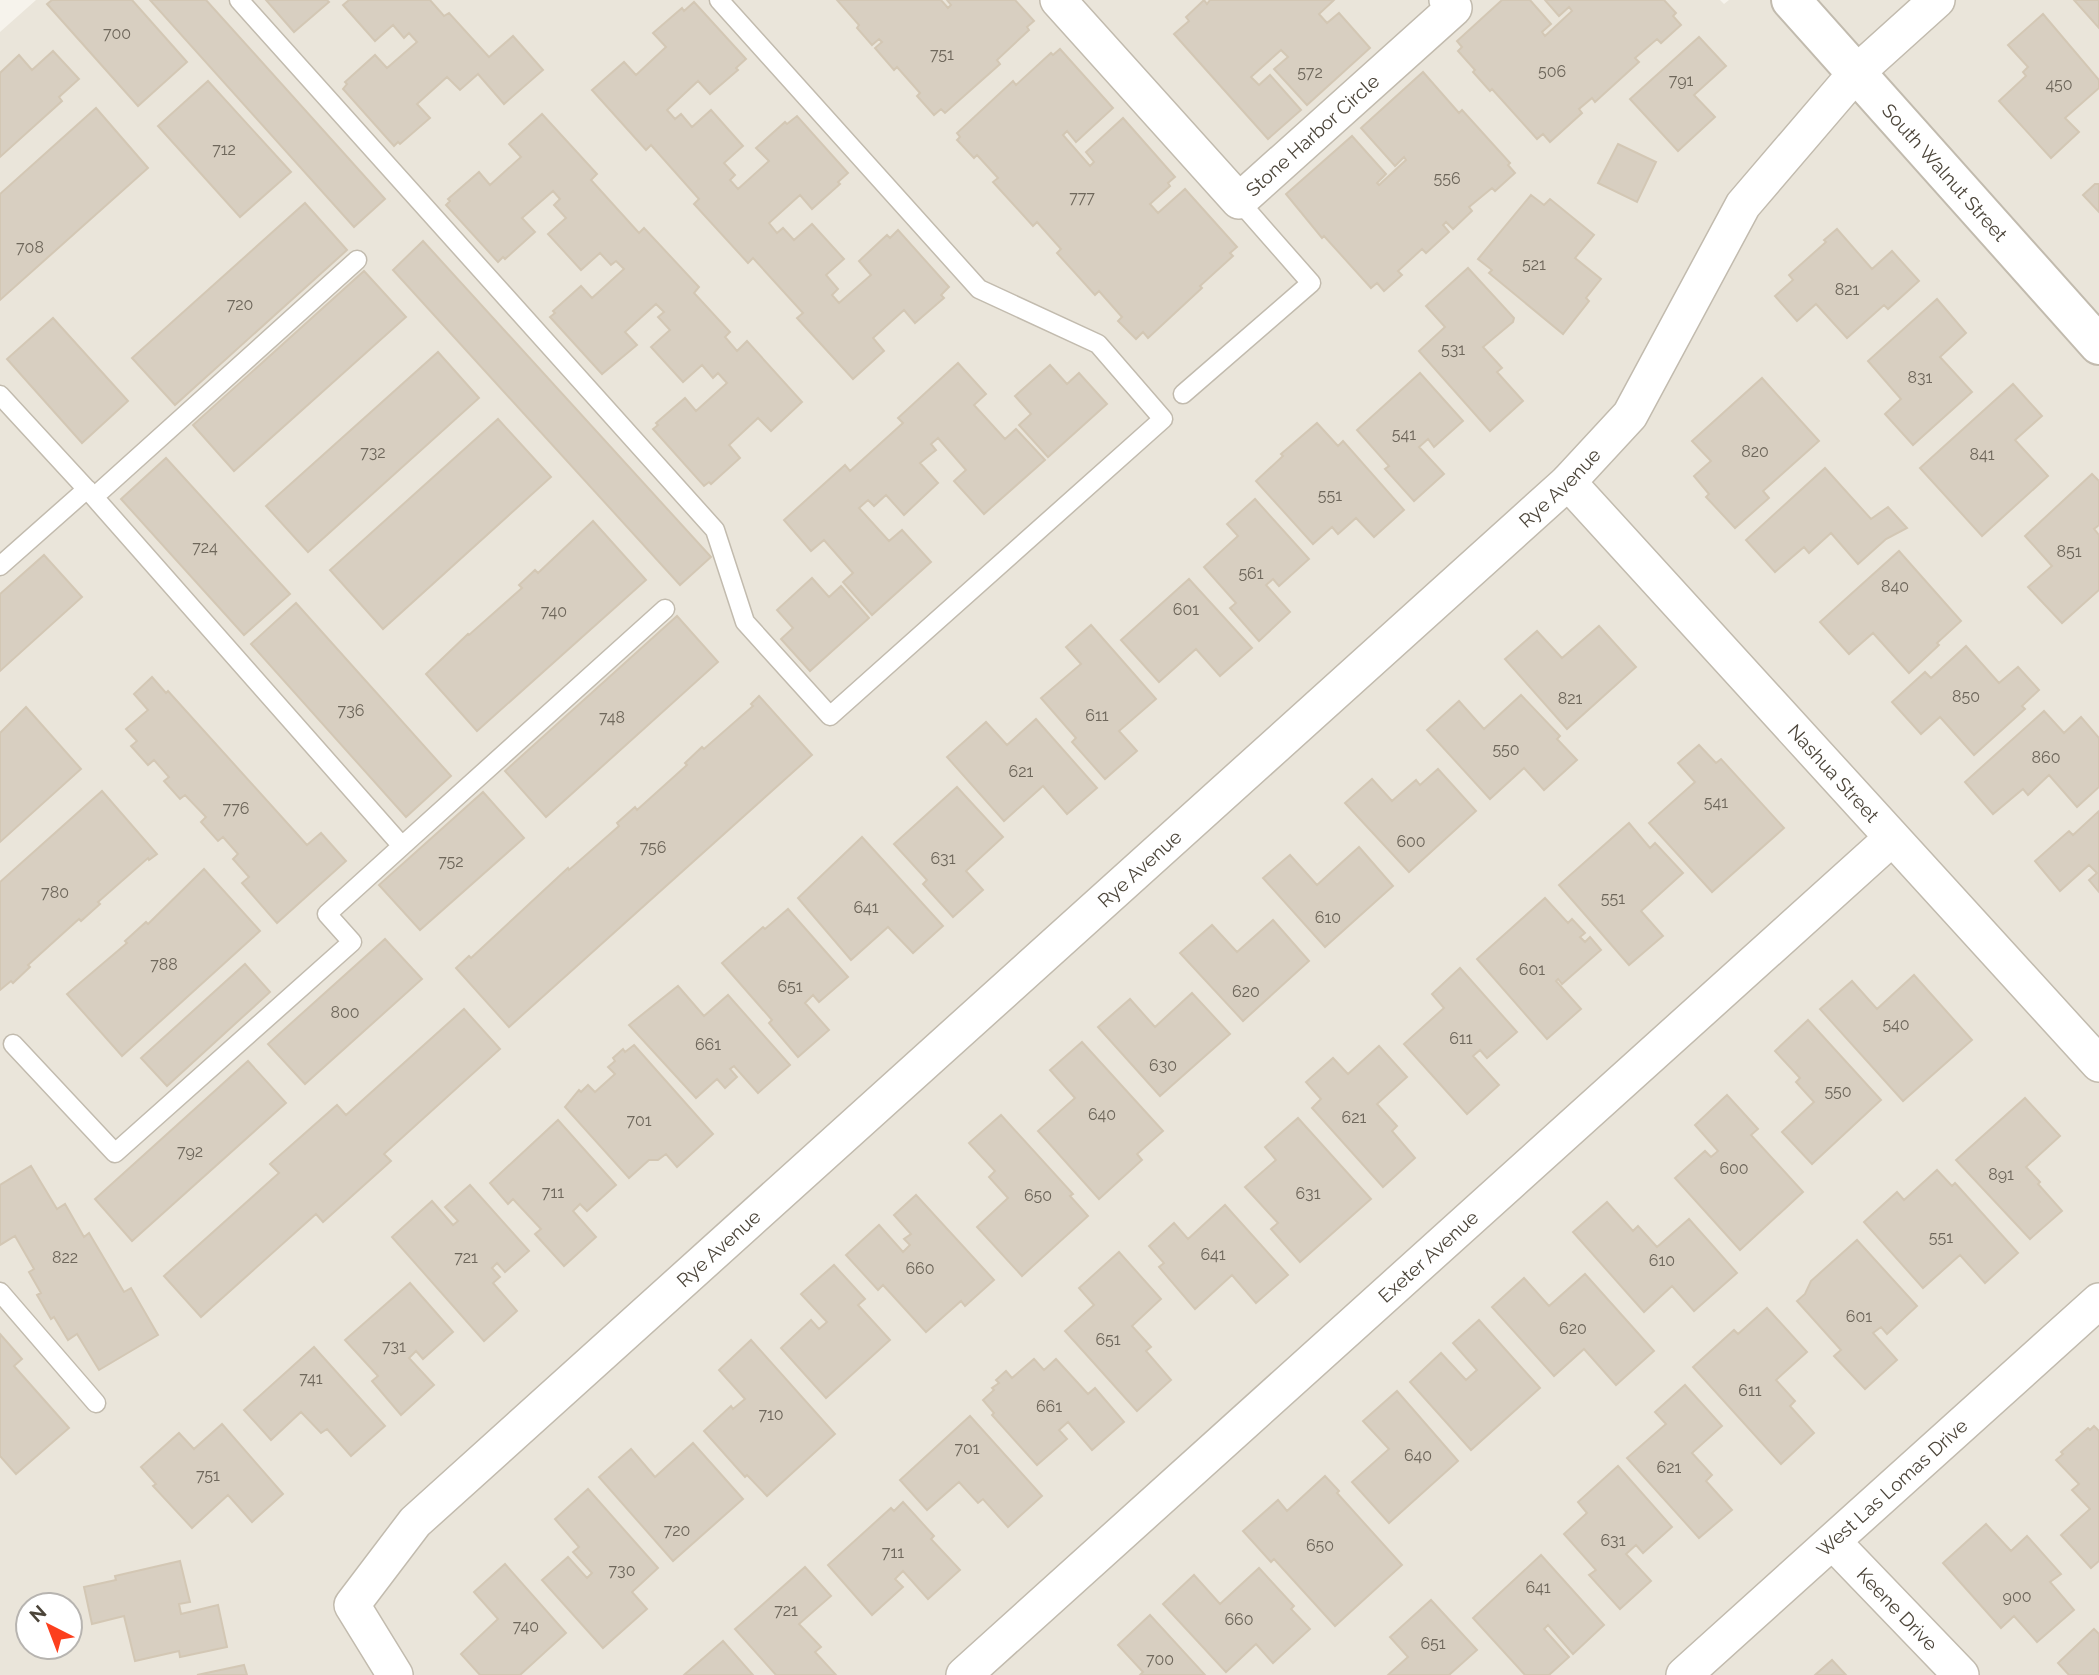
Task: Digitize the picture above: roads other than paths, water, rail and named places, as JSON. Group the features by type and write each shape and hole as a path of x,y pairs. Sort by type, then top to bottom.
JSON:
{"street":[{"name":"Stone Harbor Circle","path":"1058,0 1239,201 1455,3"},
{"name":"South Walnut Street","path":"1791,0 2099,345"},
{"name":"Rye Avenue","path":"395,1675 352,1605 415,1522 1568,482 1630,415 1743,205 1856,73 1937,0"},
{"name":"Nashua Street","path":"1568,482 2099,1064"},
{"name":"Exeter Avenue","path":"964,1675 1892,838"},
{"name":"West Las Lomas Drive","path":"1684,1675 2099,1301"},
{"name":"Keene Drive","path":"1833,1542 1961,1675"}],"lane":[{"path":"239,0 715,530 745,622 830,716 1163,419 1098,344 979,289 719,0"},
{"path":"1183,394 1311,283 1239,201"},
{"path":"0,566 91,493 357,260"},
{"path":"0,395 91,493 402,846"},
{"path":"13,1044 115,1153 352,942 327,914 665,608"},
{"path":"0,1292 96,1403"}]}
